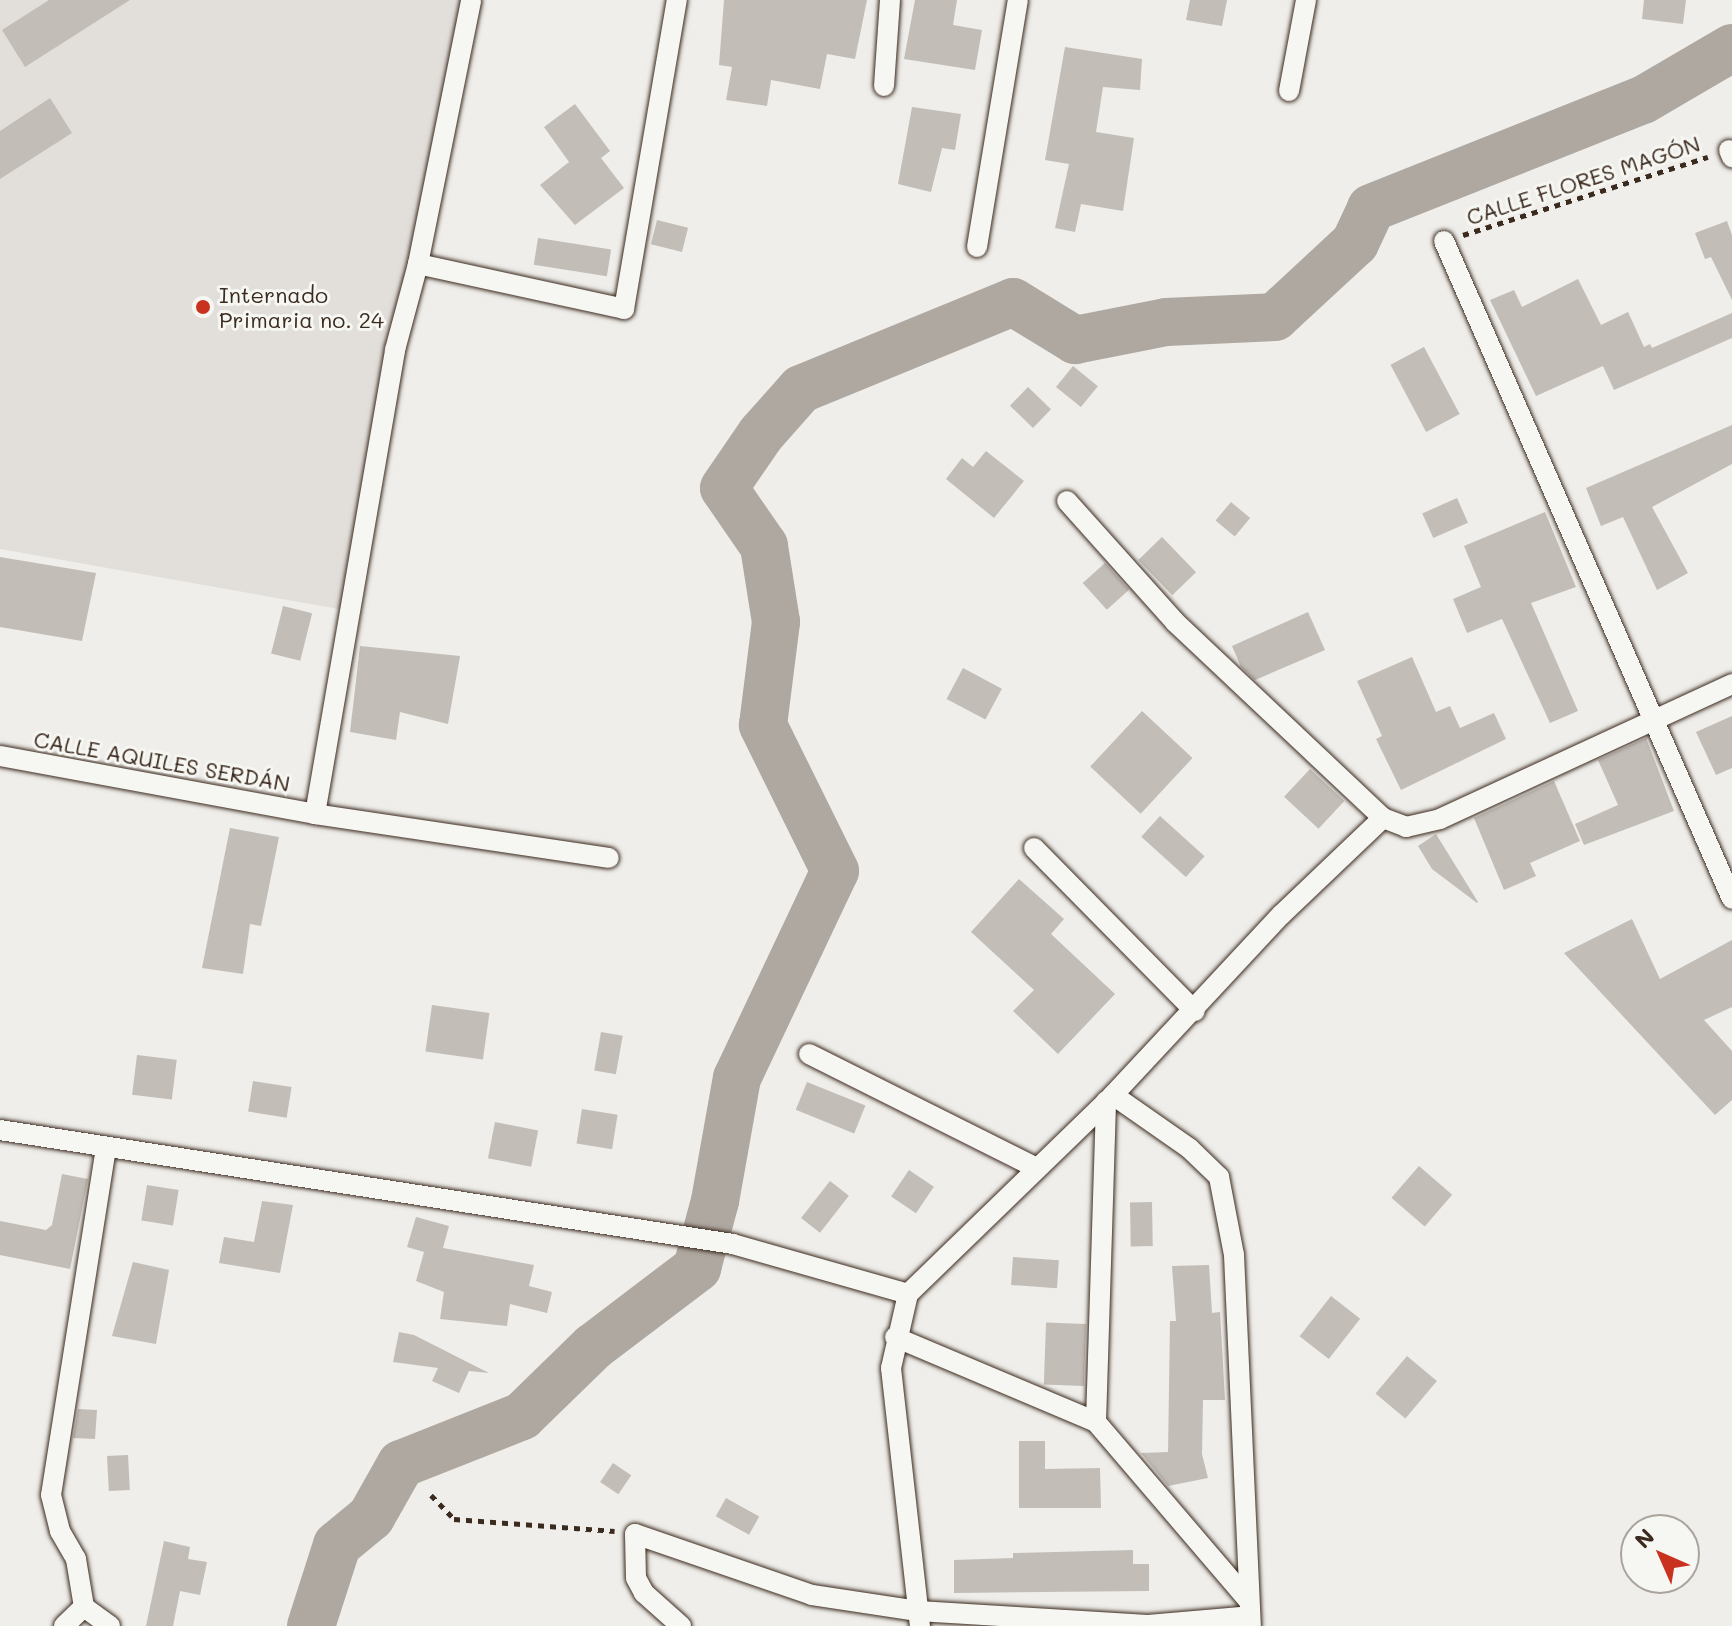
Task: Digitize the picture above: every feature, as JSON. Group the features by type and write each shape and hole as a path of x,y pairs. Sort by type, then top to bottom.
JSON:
{"street":[{"path":"315,814 392,365 418,264 471,0"},
{"path":"418,264 624,309 677,0"},
{"path":"884,86 890,0"},
{"path":"977,247 1018,0"},
{"path":"1289,91 1306,0"},
{"path":"1444,241 1732,899"},
{"path":"1067,501 1175,622 1383,818 1406,827 1440,819 1732,684"},
{"name":"CALLE AQUILES SERDÁN","path":"0,756 315,814 609,858"},
{"path":"919,1618 891,1368 895,1337 908,1294 1035,1167 1110,1098 1195,1011 1281,915 1383,818"},
{"path":"1034,848 1195,1011"},
{"path":"809,1054 1035,1167"},
{"path":"1096,1422 1110,1098"},
{"path":"1110,1098 1189,1148 1219,1177 1234,1255 1250,1614"},
{"path":"0,1130 733,1244 908,1294"},
{"path":"106,1147 51,1495 60,1531 76,1559 84,1607 110,1626"},
{"path":"895,1337 1096,1422 1250,1614"},
{"path":"681,1626 640,1585 635,1534 812,1595 919,1618 1148,1625 1250,1614"},
{"path":"64,1626 84,1607"}],"path":[{"name":"CALLE FLORES MAGÓN","path":"1444,241 1730,153"},
{"path":"431,1495 454,1519 635,1534"}],"shaded area":[{"name":"Internado Primaria no. 24","path":"0,0 471,0 350,611 0,549"}],"building":[{"path":"49,0 130,0 25,67 2,30"},
{"path":"724,0 867,0 855,59 827,54 820,89 771,80 767,106 726,100 732,67 719,65"},
{"path":"915,0 957,0 953,25 982,30 975,70 904,59"},
{"path":"1190,0 1227,0 1222,26 1186,20"},
{"path":"1644,0 1686,0 1683,24 1642,19"},
{"path":"1065,47 1142,59 1140,90 1103,87 1096,132 1134,138 1123,211 1081,204 1075,232 1055,228 1069,164 1045,160"},
{"path":"50,98 72,133 0,179 0,131"},
{"path":"575,104 610,151 601,158 624,188 575,225 540,185 569,162 544,127"},
{"path":"912,107 961,114 955,150 942,148 931,192 898,184"},
{"path":"657,220 688,228 682,252 651,244"},
{"path":"1727,221 1732,235 1732,300 1711,257 1705,259 1695,233"},
{"path":"538,238 611,250 607,276 534,265"},
{"path":"1578,279 1601,325 1628,312 1644,347 1650,344 1652,348 1732,313 1732,338 1614,390 1603,366 1536,396 1490,300 1514,290 1522,307"},
{"path":"1424,347 1460,414 1426,432 1390,365"},
{"path":"1073,366 1098,386 1081,407 1056,387"},
{"path":"1028,387 1051,409 1033,428 1010,406"},
{"path":"1732,425 1732,464 1652,507 1688,573 1657,590 1623,517 1601,526 1586,488"},
{"path":"986,451 1024,481 994,518 946,479 962,458 973,467"},
{"path":"1457,498 1468,523 1433,538 1422,513"},
{"path":"1231,502 1250,518 1235,536 1216,520"},
{"path":"1545,512 1576,587 1531,603 1578,711 1550,723 1502,619 1467,633 1453,599 1481,587 1464,546"},
{"path":"1162,537 1196,572 1172,595 1138,560"},
{"path":"0,557 96,573 82,641 0,627"},
{"path":"1105,563 1129,590 1107,610 1083,583"},
{"path":"283,606 312,613 300,661 271,654"},
{"path":"1308,612 1325,650 1255,680 1241,667 1232,646"},
{"path":"360,646 460,656 448,724 400,712 396,740 350,732"},
{"path":"1412,657 1436,712 1450,706 1460,728 1494,713 1506,739 1401,790 1376,739 1382,736 1357,681"},
{"path":"963,668 1002,689 985,720 947,699"},
{"path":"1142,711 1192,758 1141,814 1090,767"},
{"path":"1732,716 1732,768 1716,775 1696,732"},
{"path":"1646,738 1674,811 1584,845 1575,824 1618,805 1598,760"},
{"path":"1310,769 1344,801 1318,829 1284,797"},
{"path":"1554,781 1580,841 1530,863 1536,876 1504,890 1474,818"},
{"path":"1160,816 1205,856 1186,877 1141,837"},
{"path":"230,828 279,837 261,926 250,924 243,974 202,968"},
{"path":"1436,834 1477,903 1432,869 1418,846"},
{"path":"1019,879 1064,919 1051,934 1115,994 1058,1054 1013,1011 1034,990 971,932"},
{"path":"1632,919 1660,979 1732,940 1732,1007 1704,1020 1732,1051 1732,1100 1715,1115 1564,953"},
{"path":"432,1005 489,1013 483,1060 425,1052"},
{"path":"601,1032 623,1036 616,1074 594,1070"},
{"path":"137,1055 177,1060 172,1100 132,1095"},
{"path":"253,1081 292,1087 287,1118 248,1112"},
{"path":"807,1082 865,1106 854,1133 796,1110"},
{"path":"582,1109 618,1115 612,1149 577,1144"},
{"path":"495,1122 538,1130 531,1167 488,1158"},
{"path":"1419,1166 1452,1195 1425,1227 1391,1198"},
{"path":"909,1170 934,1187 916,1213 891,1197"},
{"path":"62,1174 88,1179 70,1269 0,1255 0,1221 46,1230 52,1225"},
{"path":"830,1181 849,1196 820,1233 801,1218"},
{"path":"147,1185 179,1190 173,1226 141,1221"},
{"path":"262,1201 293,1205 280,1273 219,1263 224,1237 254,1242"},
{"path":"1130,1202 1152,1202 1153,1246 1131,1246"},
{"path":"416,1217 449,1226 443,1248 534,1265 529,1286 552,1292 547,1313 510,1304 507,1326 440,1319 444,1292 416,1281 424,1252 407,1247"},
{"path":"1013,1257 1059,1260 1057,1288 1011,1285"},
{"path":"133,1262 169,1270 156,1344 112,1336"},
{"path":"1209,1265 1212,1313 1220,1312 1225,1400 1203,1400 1202,1454 1208,1478 1168,1486 1141,1453 1168,1452 1170,1321 1176,1321 1172,1266"},
{"path":"1331,1296 1360,1319 1329,1359 1300,1336"},
{"path":"1046,1323 1086,1324 1084,1386 1044,1385"},
{"path":"399,1332 414,1335 489,1373 469,1371 459,1393 432,1381 438,1368 393,1362"},
{"path":"1407,1356 1437,1381 1405,1419 1376,1394"},
{"path":"78,1409 97,1410 95,1439 73,1438"},
{"path":"1019,1441 1045,1441 1045,1469 1100,1468 1101,1508 1019,1508"},
{"path":"128,1455 130,1490 109,1491 107,1456"},
{"path":"613,1463 631,1475 618,1494 600,1482"},
{"path":"726,1498 759,1516 749,1535 716,1516"},
{"path":"164,1541 190,1547 188,1559 207,1562 200,1595 180,1591 173,1626 146,1626"},
{"path":"1133,1550 1133,1564 1149,1564 1149,1591 954,1593 954,1560 1013,1558 1013,1553"}],"waterway":[{"path":"311,1626 337,1545 371,1517 401,1464 522,1416 593,1347 697,1268 715,1201 737,1078 835,871 763,725 776,622 764,546 724,488 761,434 801,389 1013,302 1075,340 1166,322 1275,317 1355,243 1371,208 1643,100 1732,48"}],"place":[{"name":"Internado Primaria no. 24","path":"203,307"}]}
